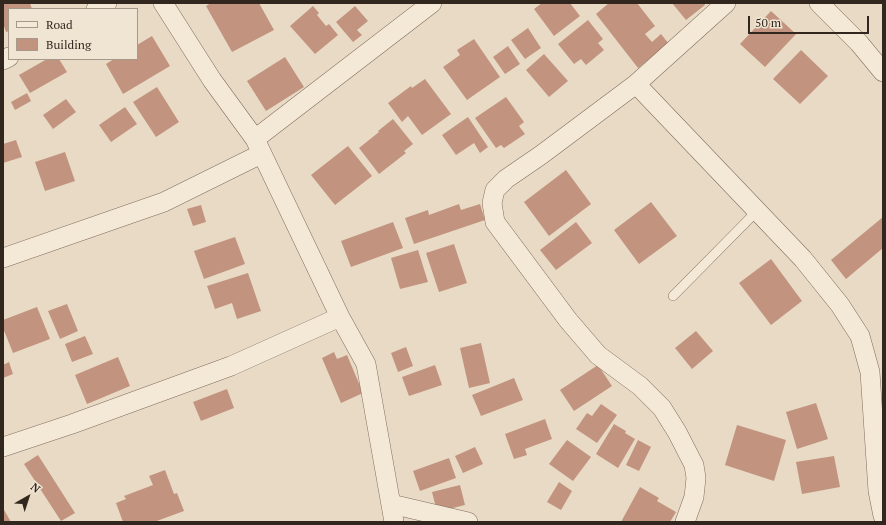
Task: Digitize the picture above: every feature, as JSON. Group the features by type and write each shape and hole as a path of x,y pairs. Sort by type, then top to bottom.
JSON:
{"street":[{"path":"98,8 107,3"},
{"path":"164,3 212,80 258,146 340,317 366,364 392,513 468,522"},
{"path":"3,258 164,202 258,146 432,3"},
{"path":"685,522 694,496 696,478 694,465 677,432 662,408 640,386 598,355 568,320 495,222 492,203 495,190 506,179 541,155 636,84 726,3"},
{"path":"819,3 859,43 883,72"},
{"path":"636,84 803,259 840,305 860,336 870,372 878,491 883,516"},
{"path":"3,447 72,424 231,366 340,317"}],"lane":[{"path":"673,296 757,211"}],"building":[{"path":"3,3 30,3 32,8 8,8 8,31 6,32 3,23"},
{"path":"211,3 259,3 274,30 232,52 206,6"},
{"path":"542,3 570,3 580,16 554,36 534,9"},
{"path":"609,3 637,3 655,26 645,34 652,42 661,34 669,44 638,68 596,14"},
{"path":"672,3 704,3 705,5 686,20"},
{"path":"313,6 319,13 317,15 326,26 329,24 338,35 315,54 290,26"},
{"path":"355,6 368,21 357,30 362,35 353,42 336,22"},
{"path":"771,11 796,34 765,67 740,44"},
{"path":"588,20 603,39 598,43 604,50 586,65 581,59 574,64 558,44"},
{"path":"528,28 541,48 525,59 511,40"},
{"path":"152,36 170,66 123,94 106,64 112,60 138,60 138,44"},
{"path":"474,39 500,77 467,100 443,67 460,55 457,50"},
{"path":"508,46 520,64 505,74 493,57"},
{"path":"801,50 828,76 800,104 773,79"},
{"path":"544,54 568,81 549,97 526,70"},
{"path":"285,57 304,87 266,111 247,81"},
{"path":"45,60 60,60 67,72 30,93 19,75"},
{"path":"425,79 451,114 422,135 408,116 402,122 388,103 411,86 412,88"},
{"path":"157,87 179,122 156,137 133,102"},
{"path":"27,93 31,101 15,110 11,102"},
{"path":"506,97 524,122 519,126 525,134 504,148 501,145 496,148 475,118"},
{"path":"66,99 76,112 53,129 43,115"},
{"path":"125,107 137,124 111,142 99,125"},
{"path":"468,117 488,147 480,153 474,143 456,155 442,135"},
{"path":"393,119 413,144 404,151 406,153 379,174 359,148"},
{"path":"16,140 22,157 3,163 3,144"},
{"path":"348,146 372,176 335,205 311,175"},
{"path":"65,152 75,181 45,191 35,162"},
{"path":"566,170 591,204 549,236 524,202"},
{"path":"651,202 677,236 639,264 614,230"},
{"path":"459,204 461,210 480,204 485,220 414,244 405,218 428,210 429,215"},
{"path":"201,205 206,222 193,226 187,209"},
{"path":"883,217 883,248 846,279 831,260"},
{"path":"393,222 403,248 351,267 341,241"},
{"path":"576,222 592,243 556,270 540,250"},
{"path":"235,237 245,264 204,279 194,251"},
{"path":"454,244 467,283 439,292 426,253"},
{"path":"418,250 428,282 400,289 391,258"},
{"path":"771,259 802,301 771,325 739,283"},
{"path":"248,273 261,311 237,319 232,303 215,309 207,286"},
{"path":"67,304 78,331 60,339 48,311"},
{"path":"37,307 50,339 13,353 3,328 3,320"},
{"path":"696,331 713,351 692,369 675,348"},
{"path":"85,336 93,354 72,362 65,344"},
{"path":"481,343 490,383 469,388 460,348"},
{"path":"406,347 413,366 398,372 391,353"},
{"path":"334,352 337,359 347,355 363,393 341,403 322,358"},
{"path":"118,357 130,386 87,404 75,375"},
{"path":"9,362 13,374 3,378 3,365"},
{"path":"435,365 442,385 409,396 402,377"},
{"path":"598,365 612,386 574,411 560,390"},
{"path":"514,378 523,400 481,416 472,395"},
{"path":"227,389 234,408 201,421 193,402"},
{"path":"816,403 828,439 797,449 786,412"},
{"path":"601,404 617,415 597,443 576,429 587,413 592,416"},
{"path":"545,419 552,439 525,449 527,455 514,459 505,434"},
{"path":"614,424 626,431 625,433 635,439 618,468 596,454"},
{"path":"737,425 786,440 774,481 725,465"},
{"path":"567,440 591,457 573,481 549,464"},
{"path":"638,440 651,447 639,471 626,465"},
{"path":"475,447 483,464 463,473 455,456"},
{"path":"38,455 75,513 61,521 24,464"},
{"path":"834,456 840,487 802,494 796,462"},
{"path":"449,458 456,478 420,491 413,471"},
{"path":"165,470 174,494 177,493 184,511 154,522 123,522 116,503 126,499 124,496 153,485 149,476"},
{"path":"559,482 572,491 561,510 547,502"},
{"path":"460,485 465,505 437,512 432,492"},
{"path":"640,487 659,498 657,501 676,512 670,522 621,522"},
{"path":"3,508 11,522 3,522"}]}
